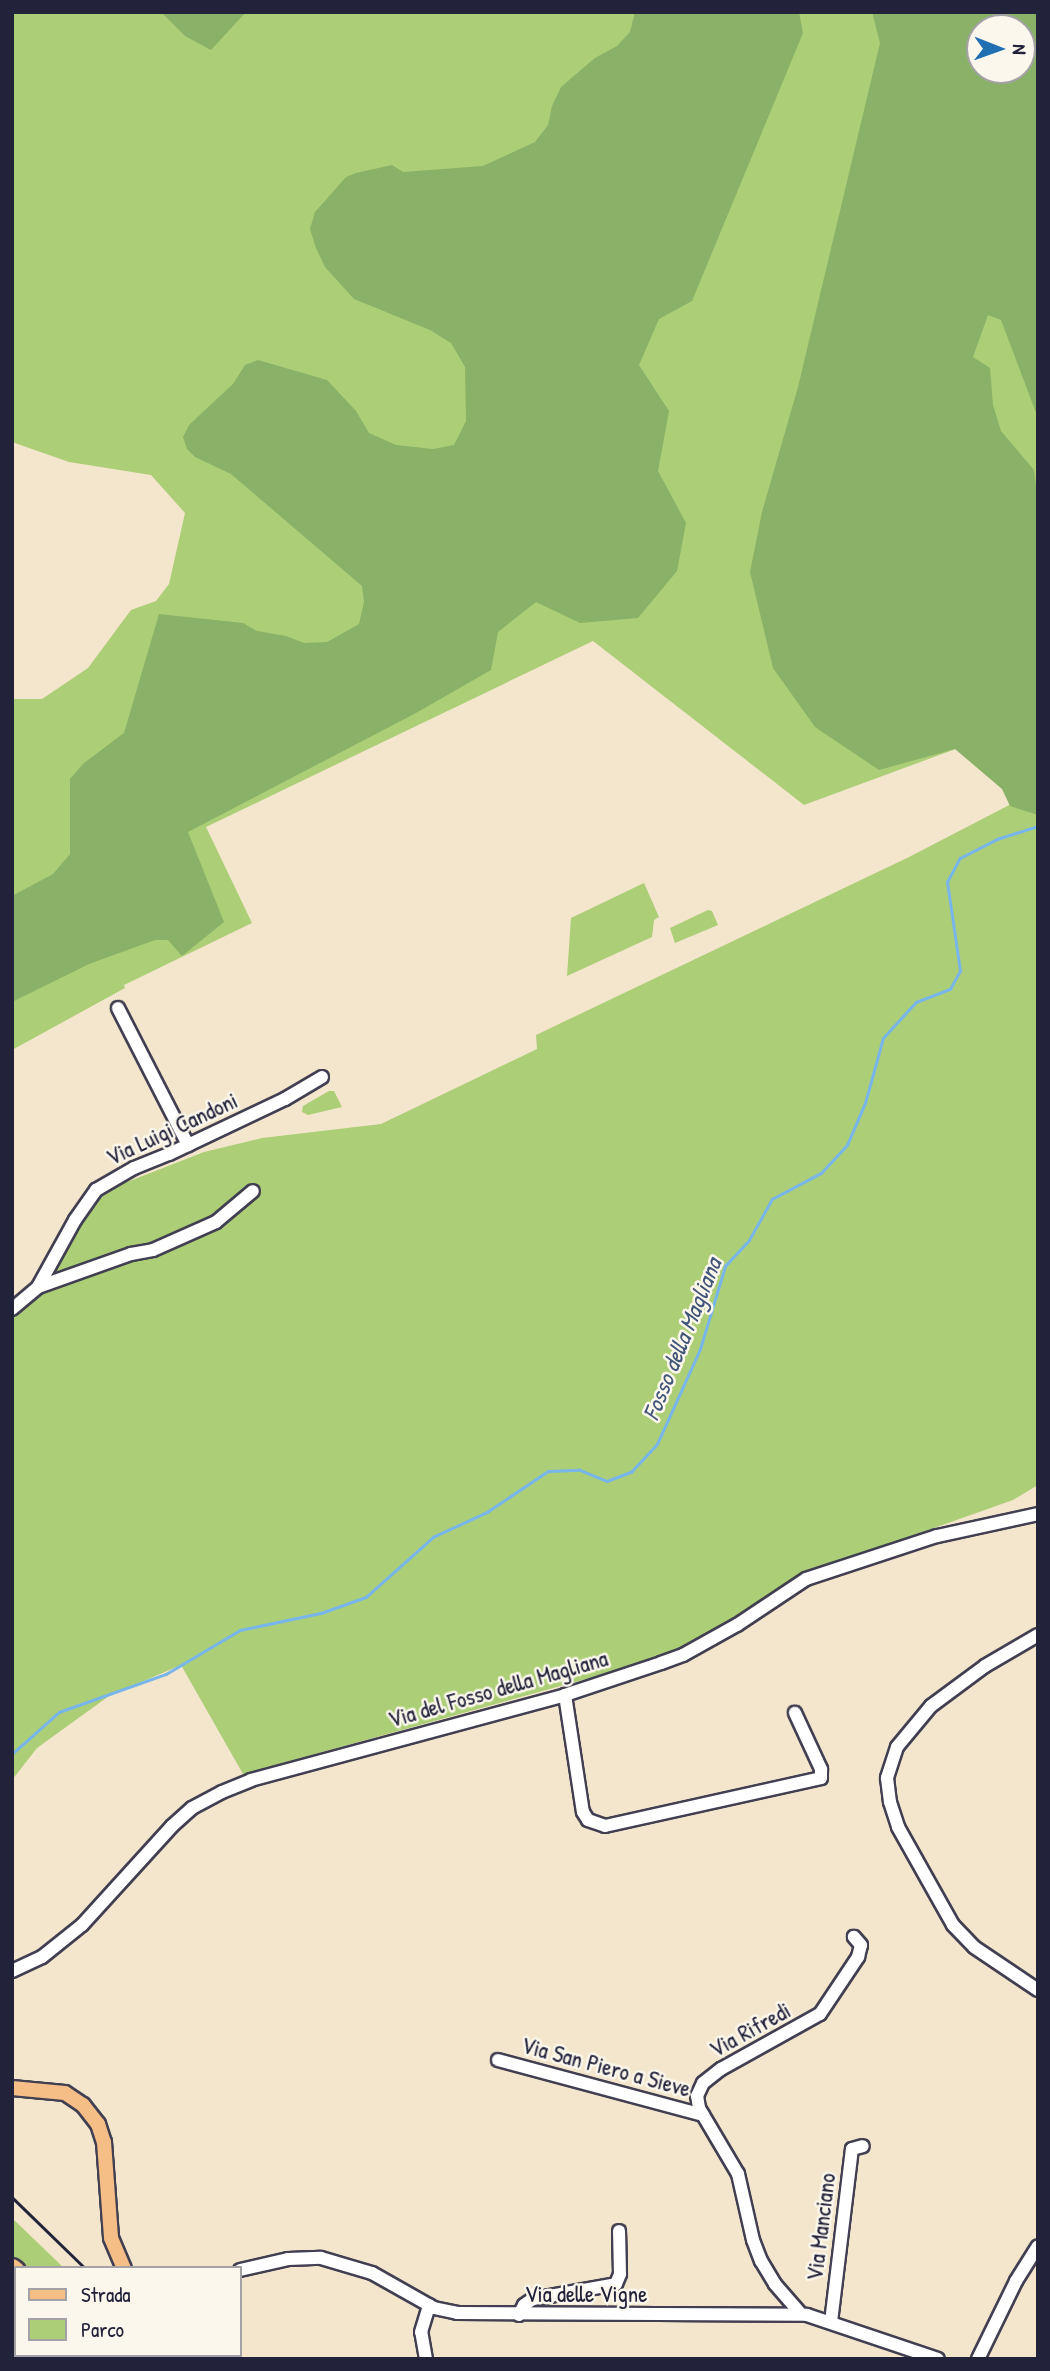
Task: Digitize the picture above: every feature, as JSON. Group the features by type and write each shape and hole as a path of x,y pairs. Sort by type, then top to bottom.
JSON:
{"main road":[{"path":"12,2088 65,2093 83,2105 98,2124 104,2141 111,2238 123,2266"}],"street":[{"path":"118,1007 188,1145"},
{"name":"Via Luigi Candoni","path":"12,1309 38,1287 75,1220 96,1191 134,1168 285,1099 322,1077"},
{"path":"38,1287 131,1254 153,1250 216,1222 253,1191"},
{"name":"Via del Fosso della Magliana","path":"12,1971 42,1957 71,1935 172,1826 192,1808 222,1792 251,1780 565,1695 683,1655 737,1625 806,1579 937,1536 1038,1514"},
{"path":"1038,1635 985,1666 926,1712 897,1747 887,1778 890,1802 898,1827 953,1925 974,1947 1038,1990"},
{"path":"565,1695 583,1812 588,1820 605,1826 821,1778 821,1769 795,1713"},
{"name":"Via Rifredi","path":"703,2115 697,2096 706,2079 820,2014 861,1952 861,1945 854,1937"},
{"name":"Via San Piero a Sieve","path":"498,2060 703,2115"},
{"path":"703,2115 738,2174 753,2241 761,2261 775,2284 801,2314"},
{"name":"Via Manciano","path":"831,2322 852,2149 863,2146"},
{"path":"519,2315 524,2305 533,2299 616,2284 620,2274 619,2231"},
{"path":"978,2359 1016,2281 1038,2246"},
{"name":"Via delle Vigne","path":"242,2270 288,2259 321,2258 384,2278 429,2305 452,2313 801,2314 938,2359"},
{"path":"426,2359 421,2332 429,2305"}],"green space":[{"path":"12,12 1038,12 1038,1485 1013,1500 821,1568 693,1646 651,1661 243,1774 181,1665 109,1696 37,1748 12,1780 12,1315 22,1307 94,1202 122,1184 204,1152 262,1138 381,1124 537,1049 536,1035 909,857 1025,797 961,747 804,805 593,641 206,827 252,923 124,985 125,988 12,1050 12,699 42,699 88,668 131,610 156,601 169,584 185,513 151,475 69,462 12,442"},
{"path":"161,12 246,12 211,50 185,36"},
{"path":"635,12 799,12 803,33 692,301 659,319 639,365 669,411 658,471 686,523 677,571 638,618 580,623 536,602 498,632 491,670 416,713 188,832 224,922 182,956 168,940 155,940 89,964 12,1002 12,896 53,874 70,854 70,779 84,763 124,733 159,614 243,623 257,631 286,636 304,643 327,642 359,624 364,602 362,586 231,474 195,457 187,449 183,437 189,425 233,384 245,365 258,360 327,380 356,411 369,433 396,445 433,449 454,445 466,421 465,367 451,343 430,330 354,299 325,267 316,248 310,229 315,212 346,177 356,173 392,165 403,172 483,166 535,142 548,125 552,106 561,87 595,58 617,46 630,32"},
{"path":"872,12 1038,12 1038,418 1001,320 988,315 973,357 990,368 993,405 1001,431 1034,470 1038,501 1038,815 1010,806 1002,789 955,749 879,770 815,727 773,668 750,572 762,512 798,387 880,43"},
{"path":"644,883 659,917 654,920 652,937 567,976 571,918"},
{"path":"708,910 712,911 718,925 675,943 670,928"},
{"path":"329,1091 334,1091 342,1107 308,1115 302,1112 303,1106"},
{"path":"12,2218 62,2266 23,2266 12,2257"},
{"path":"12,2299 14,2356 12,2356"}],"waterway":[{"name":"Fosso della Magliana","path":"12,1754 59,1712 166,1674 240,1630 321,1613 366,1597 433,1537 487,1512 548,1471 580,1470 607,1481 631,1472 657,1444 700,1349 725,1266 749,1240 772,1199 821,1173 847,1145 865,1103 883,1038 916,1002 950,989 960,971 947,882 960,858 997,839 1038,826"}],"railway":[{"path":"12,2197 83,2266"}]}
